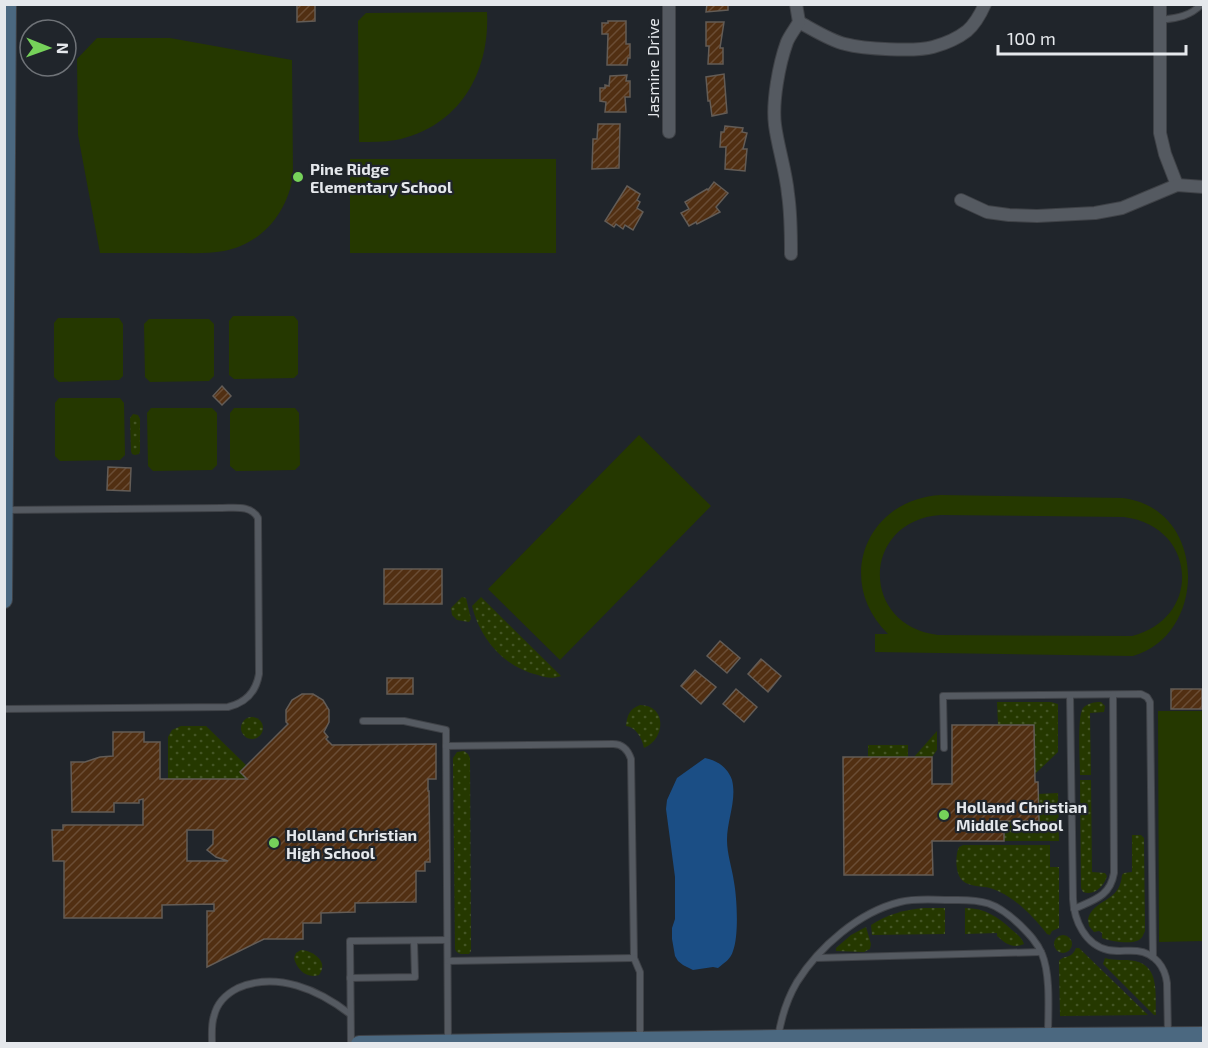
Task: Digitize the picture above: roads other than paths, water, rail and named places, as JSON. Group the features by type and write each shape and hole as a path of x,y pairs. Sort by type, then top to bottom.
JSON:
{"street":[{"path":"4,600 8,4"},
{"name":"Jasmine Drive","path":"669,4 669,132"},
{"path":"790,254 791,223 788,193 776,131 775,104 782,59 788,40 799,22 796,4"},
{"path":"799,22 844,44 894,49 931,48 968,30 985,4"},
{"path":"1160,4 1160,133 1176,185"},
{"path":"961,200 987,212 1037,216 1095,213 1122,208 1176,185 1203,187"},
{"path":"359,1044 778,1038 854,1041 1203,1035"}],"lane":[{"path":"1160,20 1178,18 1194,12 1202,4"},
{"path":"4,709 228,707 240,703 249,695 255,688 259,674 258,518 252,510 245,508 6,510"},
{"path":"1070,695 1074,909 1077,921 1082,931 1099,946 1109,950 1142,952 1158,962 1166,976 1168,1035"},
{"path":"1074,909 1105,893 1113,881 1113,695"},
{"path":"944,748 943,696 1143,695 1147,697 1150,702 1153,957"},
{"path":"363,721 404,721 446,730 448,1042"},
{"path":"446,746 617,744 625,748 630,755 634,958 640,972 640,1040"},
{"path":"778,1038 781,1021 797,983 816,958 843,931 889,905 903,901 967,899 989,903 1008,914 1030,935 1041,952 1047,972 1048,1036"},
{"path":"350,978 415,977 414,940"},
{"path":"351,1044 350,941 447,940"},
{"path":"816,958 1041,952"},
{"path":"448,962 634,958"},
{"path":"212,1044 214,1016 222,1000 234,990 259,982 278,982 307,988 350,1014"}],"water":[{"path":"705,758 722,765 732,780 733,802 727,840 735,889 737,927 733,951 727,961 718,968 693,970 678,961 672,939 675,919 675,877 666,809 667,800 677,778"}],"place":[{"name":"Pine Ridge Elementary School","path":"298,177"},
{"name":"Holland Christian Middle School","path":"944,815"},
{"name":"Holland Christian High School","path":"274,843"}]}
